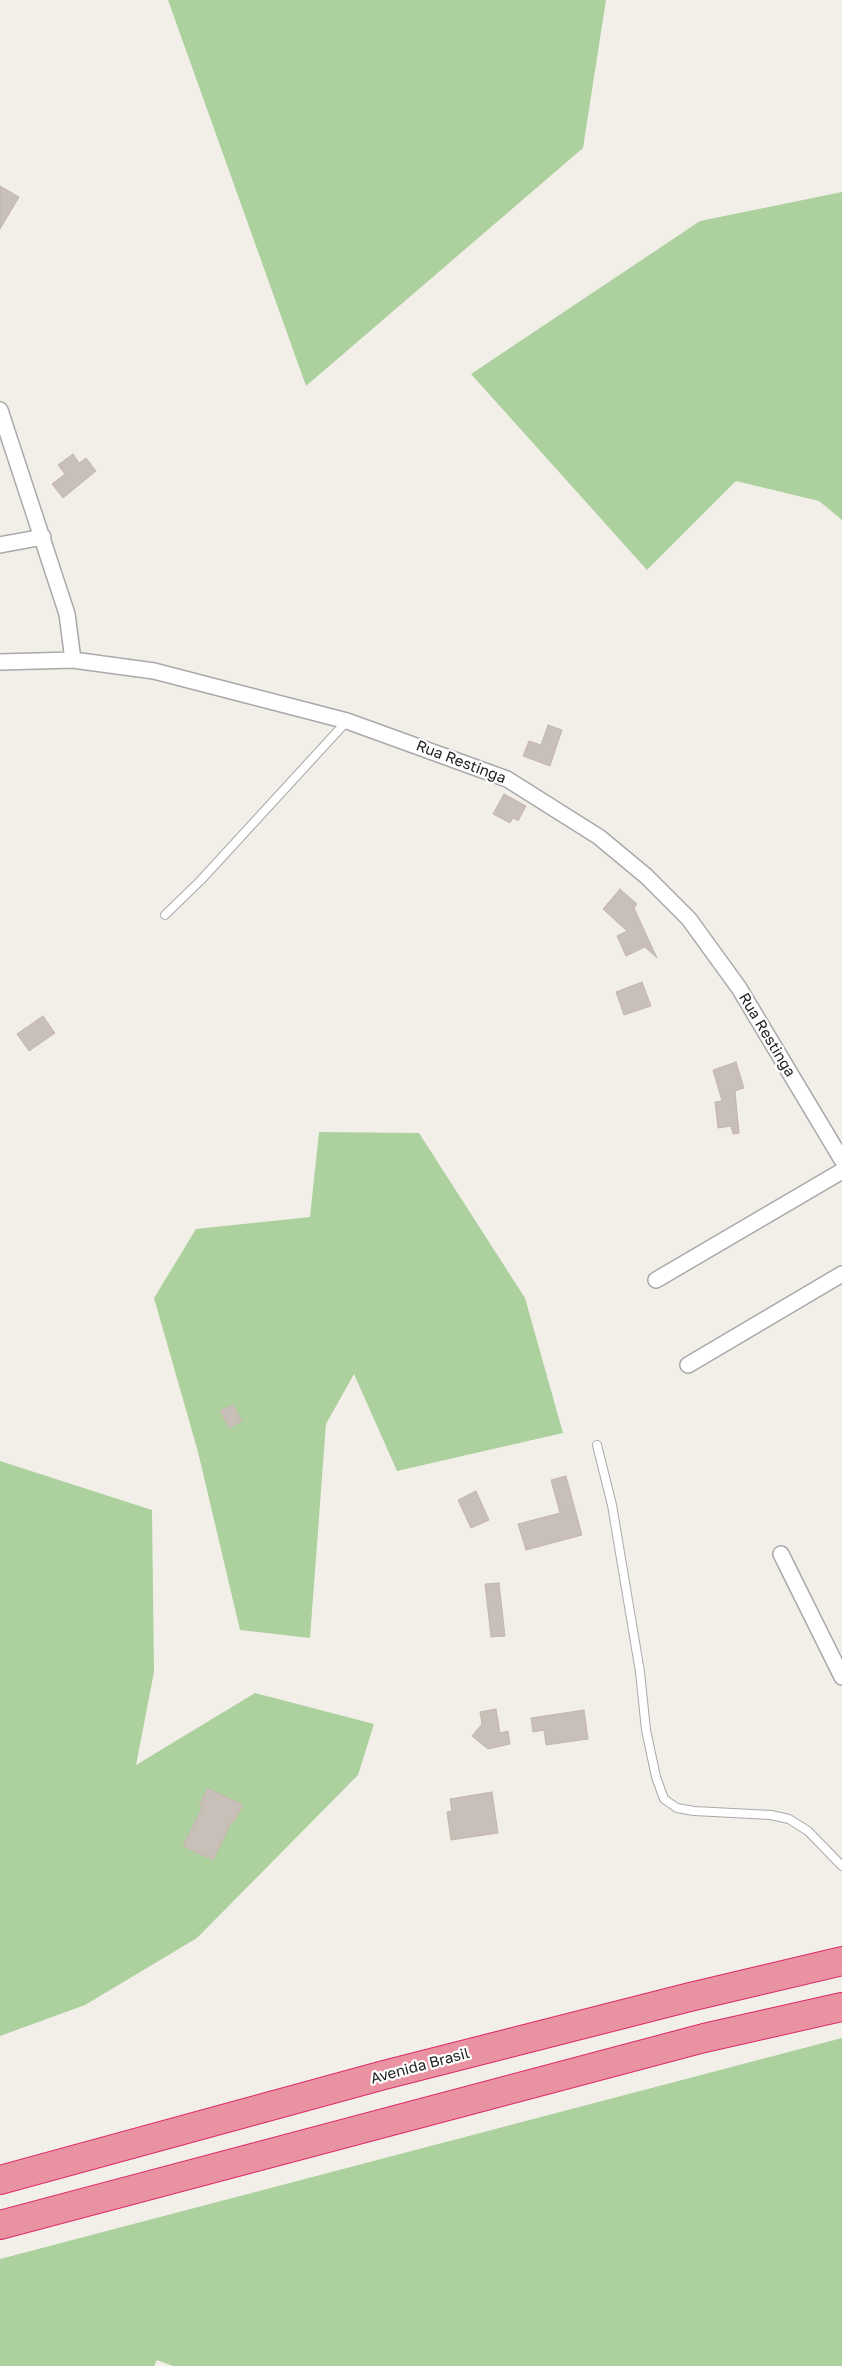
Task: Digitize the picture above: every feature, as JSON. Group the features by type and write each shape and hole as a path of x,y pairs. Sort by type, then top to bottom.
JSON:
{"highway":[{"name":"Avenida Brasil","path":"0,2180 384,2075 690,1997 842,1961"},
{"path":"0,2225 704,2038 842,2007"}],"street":[{"path":"0,410 67,614 73,660"},
{"path":"0,545 43,537"},
{"name":"Rua Restinga","path":"0,662 73,660 154,671 347,721 507,779 599,837 646,876 690,919 739,988 842,1160"},
{"path":"656,1280 842,1171"},
{"path":"688,1365 842,1274"},
{"path":"781,1554 842,1677"}],"lane":[{"path":"165,915 201,880 347,721"},
{"path":"597,1446 613,1515 640,1672 646,1730 656,1778 664,1799 677,1808 694,1811 771,1815 789,1819 808,1830 842,1866"}],"green space":[{"path":"168,0 606,0 583,148 306,386"},
{"path":"842,192 842,520 819,501 736,481 647,570 471,374 700,221"},
{"path":"319,1132 419,1133 525,1298 563,1433 397,1471 354,1374 326,1424 310,1638 240,1630 198,1452 154,1298 196,1229 310,1217"},
{"path":"0,1461 152,1510 154,1672 136,1765 255,1693 374,1724 358,1775 197,1938 85,2005 0,2036"},
{"path":"842,2038 842,2366 173,2366 157,2360 154,2366 0,2366 0,2259"}],"building":[{"path":"0,186 19,197 0,229"},
{"path":"73,454 79,463 86,458 96,471 63,498 52,484 65,474 58,465"},
{"path":"548,725 562,730 550,766 523,756 529,741 541,745"},
{"path":"504,794 526,806 518,821 513,818 510,823 493,814"},
{"path":"620,889 637,904 634,908 657,958 645,947 626,956 617,936 627,931 603,909"},
{"path":"642,982 651,1006 624,1015 616,992"},
{"path":"43,1016 55,1033 29,1051 17,1034"},
{"path":"736,1062 744,1088 735,1091 739,1133 733,1134 731,1126 718,1128 715,1102 722,1101 713,1070"},
{"path":"233,1405 242,1421 229,1428 220,1411"},
{"path":"566,1476 582,1535 526,1550 518,1524 560,1513 551,1480"},
{"path":"476,1491 489,1520 471,1528 458,1500"},
{"path":"499,1583 505,1636 491,1637 485,1584"},
{"path":"496,1709 500,1733 508,1731 510,1744 488,1749 472,1736 482,1724 480,1712"},
{"path":"584,1710 588,1739 546,1745 544,1730 533,1732 531,1718"},
{"path":"208,1788 243,1805 234,1822 232,1821 213,1860 183,1846 203,1806 199,1805"},
{"path":"492,1792 498,1833 451,1840 447,1812 452,1811 450,1799"}]}
